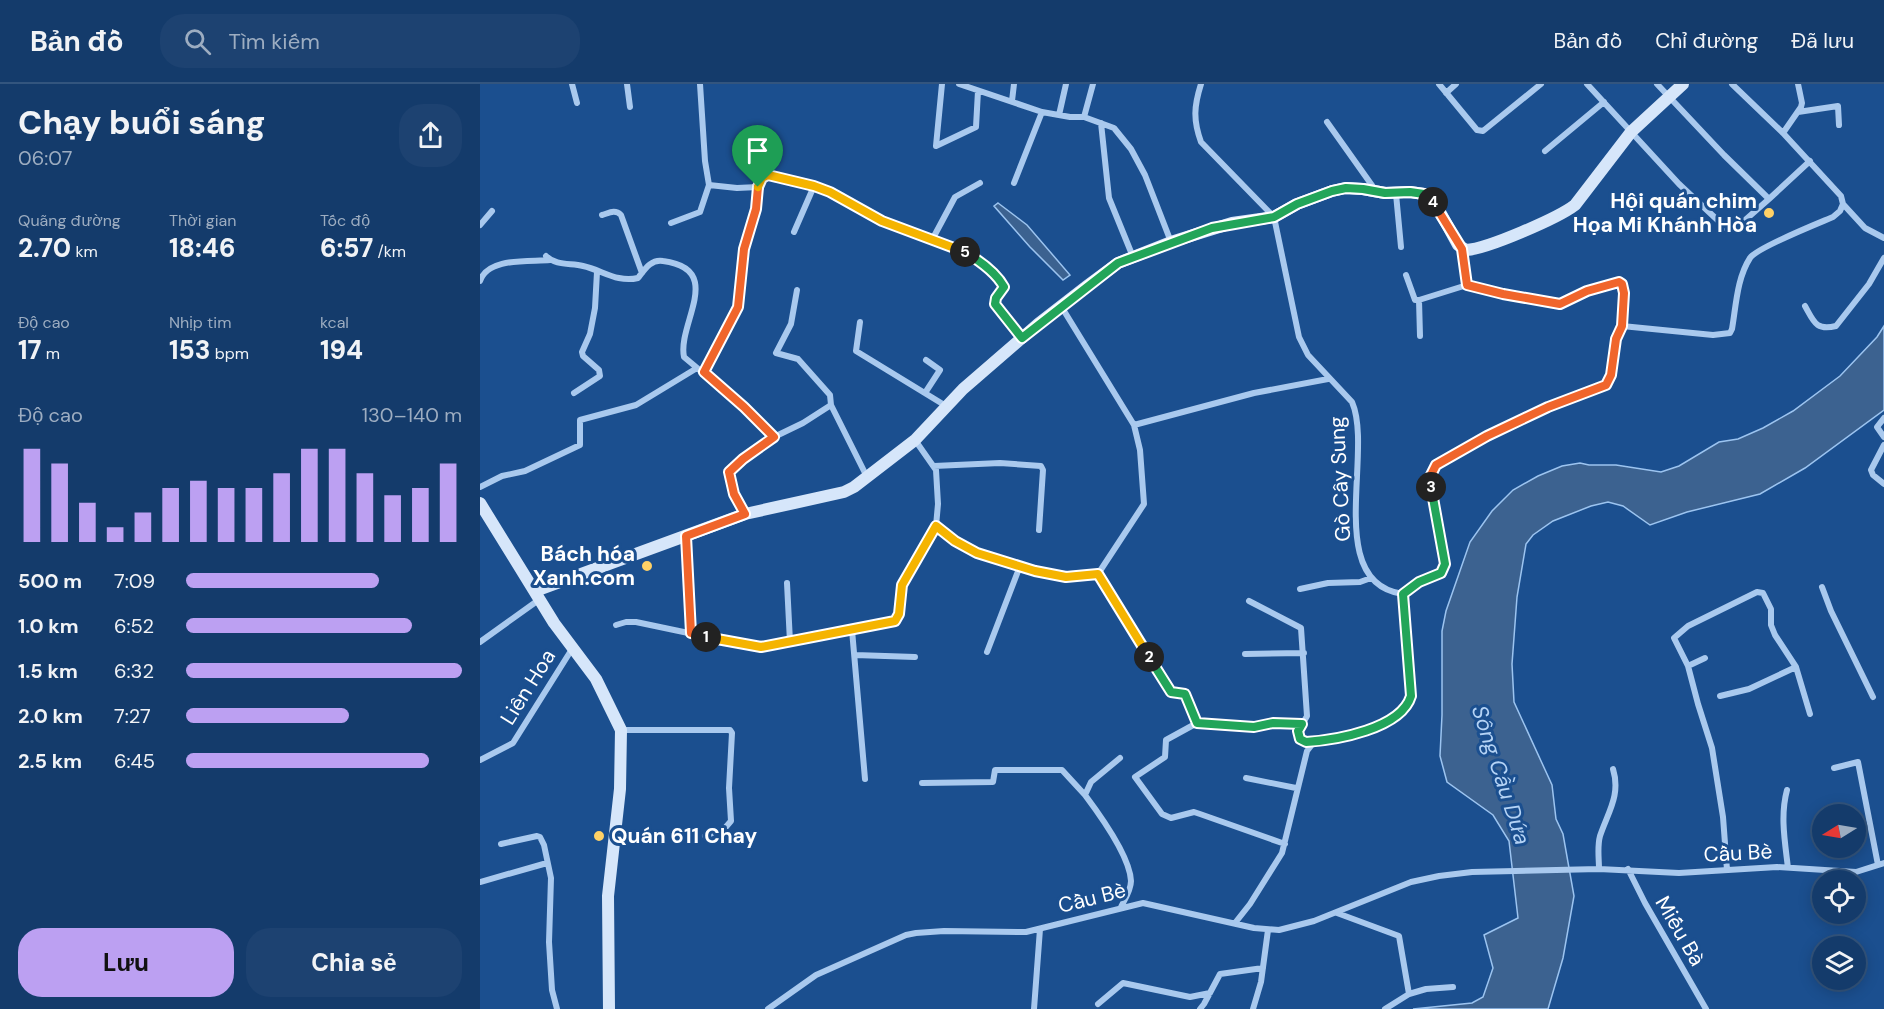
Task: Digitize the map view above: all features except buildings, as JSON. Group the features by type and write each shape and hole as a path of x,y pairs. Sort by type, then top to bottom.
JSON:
{"street":[{"path":"572,84 577,103"},
{"path":"627,84 630,107"},
{"path":"670,223 700,212 709,185 705,161 700,84"},
{"path":"942,84 936,146 976,127 978,91"},
{"path":"959,84 1042,112 1084,117 1114,128 1131,149 1145,175 1171,242"},
{"path":"1012,101 1014,84"},
{"path":"1059,115 1066,84"},
{"path":"1084,117 1093,84"},
{"path":"1201,84 1195,104 1196,128 1201,142 1274,217"},
{"path":"1439,84 1477,130 1483,131 1541,84"},
{"path":"1446,93 1456,84"},
{"path":"1587,84 1679,184 1726,228 1735,229 1810,161"},
{"path":"1657,84 1668,98 1769,199"},
{"path":"1462,249 1478,248 1532,228 1566,212 1575,205 1594,182 1631,132 1683,84"},
{"path":"1732,84 1836,189 1843,204 1865,228 1884,238"},
{"path":"1783,133 1802,103 1798,84"},
{"path":"1545,151 1604,102"},
{"path":"1798,112 1838,106 1839,125"},
{"path":"1014,183 1042,112"},
{"path":"1101,123 1109,198 1133,258"},
{"path":"1327,123 1377,191"},
{"path":"704,372 738,307 744,249 756,209 758,187 762,178 768,175 830,192 882,221 959,249 990,269 1004,287 996,298 995,304 1022,338"},
{"path":"932,240 955,197 980,183"},
{"path":"709,185 736,188 758,187"},
{"path":"794,232 814,186"},
{"path":"480,642 537,595 745,514 844,492 867,478 915,440 946,406 1061,306 1118,263 1171,242 1222,226 1274,217 1297,204 1346,188 1396,194 1410,192 1424,194 1431,199 1462,249 1467,285"},
{"path":"1396,194 1401,247"},
{"path":"1622,326 1713,335 1730,333 1740,282 1752,255 1833,217 1840,212 1843,204"},
{"path":"480,225 492,211"},
{"path":"602,215 618,212 621,215 642,273"},
{"name":"Gò Cây Sung","path":"1274,217 1299,337 1308,355 1328,379 1352,402 1355,409 1359,443 1355,499 1358,534 1365,571 1371,578"},
{"path":"480,281 481,272 491,268 503,264 548,258 624,280 638,278 651,262 660,260 682,267 694,278 694,303 683,353 686,360 704,372 744,407 774,437"},
{"path":"1805,306 1814,324 1825,329 1836,326 1869,284 1884,258"},
{"path":"574,393 600,376 599,370 583,357 582,352 590,334 595,308 597,272"},
{"path":"1300,589 1328,583 1360,582 1371,578 1385,590 1403,594 1419,582 1441,573 1445,564 1430,482 1436,465 1518,420 1606,385 1611,375 1616,339 1622,326 1624,293 1622,284 1619,282 1587,291 1560,304 1467,285 1415,300 1406,275"},
{"path":"796,290 791,324 776,353 798,359 830,395 831,405 867,478"},
{"path":"1419,300 1420,336"},
{"path":"1061,306 1134,425 1142,463 1144,504 1098,574"},
{"path":"860,322 856,351 946,406"},
{"path":"925,393 940,370 926,360"},
{"path":"480,487 502,476 525,471 580,445 580,420 636,405 697,368"},
{"path":"1134,425 1254,393 1328,379"},
{"path":"745,514 734,494 729,472 774,437 803,423 831,405"},
{"path":"1884,418 1877,427 1884,437"},
{"path":"616,625 636,622 755,647 852,630 898,619 902,585 936,526 939,491 934,466 915,440"},
{"path":"1884,445 1870,470 1884,484"},
{"path":"934,466 1000,463 1041,466 1043,470 1039,530"},
{"path":"480,504 572,648 596,679 621,730 620,789 608,896 609,1009"},
{"path":"936,526 966,548 1020,566 1066,577 1098,574"},
{"path":"686,536 691,633"},
{"path":"987,652 1020,566"},
{"path":"1098,574 1171,692 1185,694 1197,723"},
{"path":"787,583 790,642"},
{"path":"1822,587 1831,611 1873,697"},
{"path":"1727,870 1723,817 1714,758 1688,666 1674,638 1688,626 1757,592 1763,593 1771,609 1771,625 1796,667 1810,714"},
{"path":"1249,601 1301,628 1306,716 1298,731 1300,739 1314,742 1372,729 1406,708 1411,696 1411,687 1407,664 1403,594"},
{"path":"852,630 865,779"},
{"name":"Liên Hoa","path":"480,760 513,743 572,648"},
{"path":"1245,654 1304,653"},
{"path":"855,655 915,657"},
{"path":"1688,666 1706,658"},
{"path":"1720,696 1749,689 1796,667"},
{"path":"1285,844 1194,812 1176,818 1167,818 1134,777 1165,757 1166,740 1197,723 1254,727 1273,723 1302,724"},
{"path":"621,730 730,730 732,733 729,788 731,821 724,828 705,836"},
{"path":"1235,923 1277,863 1285,844 1296,788 1307,751 1314,742"},
{"path":"1085,795 1091,782 1119,758"},
{"path":"1834,768 1858,762 1881,864"},
{"path":"1595,869 1598,845 1616,793 1613,769"},
{"path":"922,783 993,782 995,770 1062,770 1104,819 1126,862 1130,872 1130,887 1121,907"},
{"path":"1246,778 1296,788"},
{"path":"1787,790 1783,803 1783,827 1788,868"},
{"path":"501,844 537,836 544,845 551,878 548,925 550,966 557,1009"},
{"path":"480,882 547,863"},
{"name":"Cầu Bè","path":"768,1009 816,975 916,933 944,931 1014,934 1143,903 1268,930 1298,926 1419,880 1461,873 1628,869 1679,873 1788,868 1856,872 1881,864"},
{"name":"Miếu Bà","path":"1628,869 1706,1009"},
{"path":"1336,913 1399,936 1409,994"},
{"path":"1034,1009 1040,929"},
{"path":"1253,1009 1263,968 1268,930"},
{"path":"1200,1009 1220,974 1263,968"},
{"path":"1098,1004 1123,983 1190,997 1210,993"},
{"path":"1385,1009 1409,994 1426,989 1453,987"}],"water":[{"path":"998,203 1027,225 1070,275 1063,280 1030,247 994,206"},
{"name":"Sông Cầu Dứa","path":"1884,326 1884,410 1805,468 1760,494 1687,512 1650,525 1623,506 1608,502 1591,506 1553,521 1533,535 1526,544 1517,597 1512,664 1514,702 1552,785 1556,819 1563,834 1574,896 1563,958 1548,1009 1413,1009 1472,1003 1483,997 1493,968 1484,935 1518,918 1509,841 1493,815 1447,782 1440,756 1442,631 1446,611 1470,542 1492,511 1513,490 1562,466 1580,463 1616,465 1661,472 1679,466 1719,442 1738,439 1763,428 1793,411 1840,376 1877,337"}],"place":[{"name":"Hội quán chim Họa Mi Khánh Hòa","path":"1769,213"},
{"name":"Bách hóa Xanh.com","path":"647,566"},
{"name":"Quán 611 Chay","path":"599,836"}],"route":[{"path":"768,175 814,186 830,192 882,221 968,254 990,269 1004,287 996,298 995,304 1022,338 1118,263 1212,228 1274,217 1297,204 1346,188 1396,194 1410,192 1424,194 1431,199 1462,249 1467,285 1560,304 1587,291 1619,282 1622,284 1624,293 1622,326 1616,339 1610,381 1603,388 1564,400 1518,420 1436,465 1430,482 1445,564 1441,573 1419,582 1403,594 1407,664 1411,687 1411,696 1406,708 1372,729 1306,742 1300,739 1298,731 1302,724 1273,723 1254,727 1197,723 1185,694 1171,692 1098,574 1066,577 1035,571 966,548 936,526 902,585 899,614 895,621 761,647 691,633 686,536 745,514 734,494 729,472 774,437 759,420 704,372 738,307 744,249 756,209 758,187 763,176 768,175"}]}
